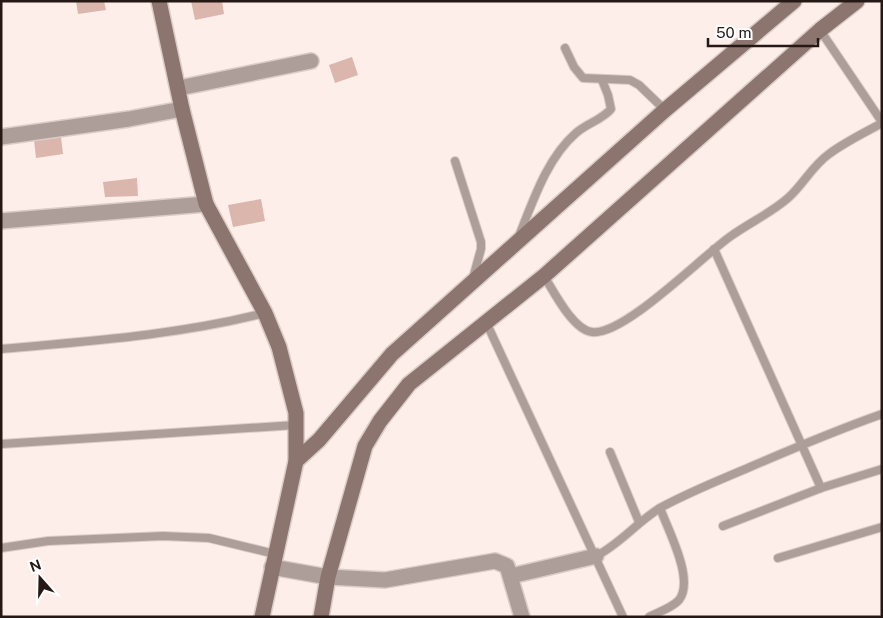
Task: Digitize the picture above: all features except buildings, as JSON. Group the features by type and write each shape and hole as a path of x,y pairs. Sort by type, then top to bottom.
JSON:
{"street":[{"path":"159,1 182,109 206,204 265,313 279,347 296,413 296,461 262,617"},
{"path":"296,461 325,433 392,354 665,110 794,1"},
{"path":"321,617 321,576 365,446 380,421 409,384 544,276 820,30 857,1"},
{"path":"179,88 311,61"},
{"path":"1,137 129,119 182,109"},
{"path":"1,221 206,204"},
{"path":"511,576 596,556"},
{"path":"274,561 296,571 321,576 385,580 496,561 506,566 511,576 522,617"}],"lane":[{"path":"544,276 570,316 584,330 593,332 608,331 629,318 714,249 789,197 806,176 830,153 882,123 820,30"},
{"path":"565,48 581,76 587,79 630,80 639,85 665,110"},
{"path":"517,243 539,188 554,162 576,133 603,116 610,109 608,94 602,80"},
{"path":"455,161 481,242 480,257 471,283"},
{"path":"714,249 803,444 821,488"},
{"path":"1,349 177,332 221,325 265,313"},
{"path":"486,322 623,617"},
{"path":"596,556 660,508 803,444 882,414"},
{"path":"1,444 296,425"},
{"path":"610,452 639,522"},
{"path":"723,526 821,488 882,469"},
{"path":"649,617 676,602 685,588 682,566 660,508"},
{"path":"778,558 882,527"},
{"path":"1,548 48,541 163,536 209,538 274,561"}]}
